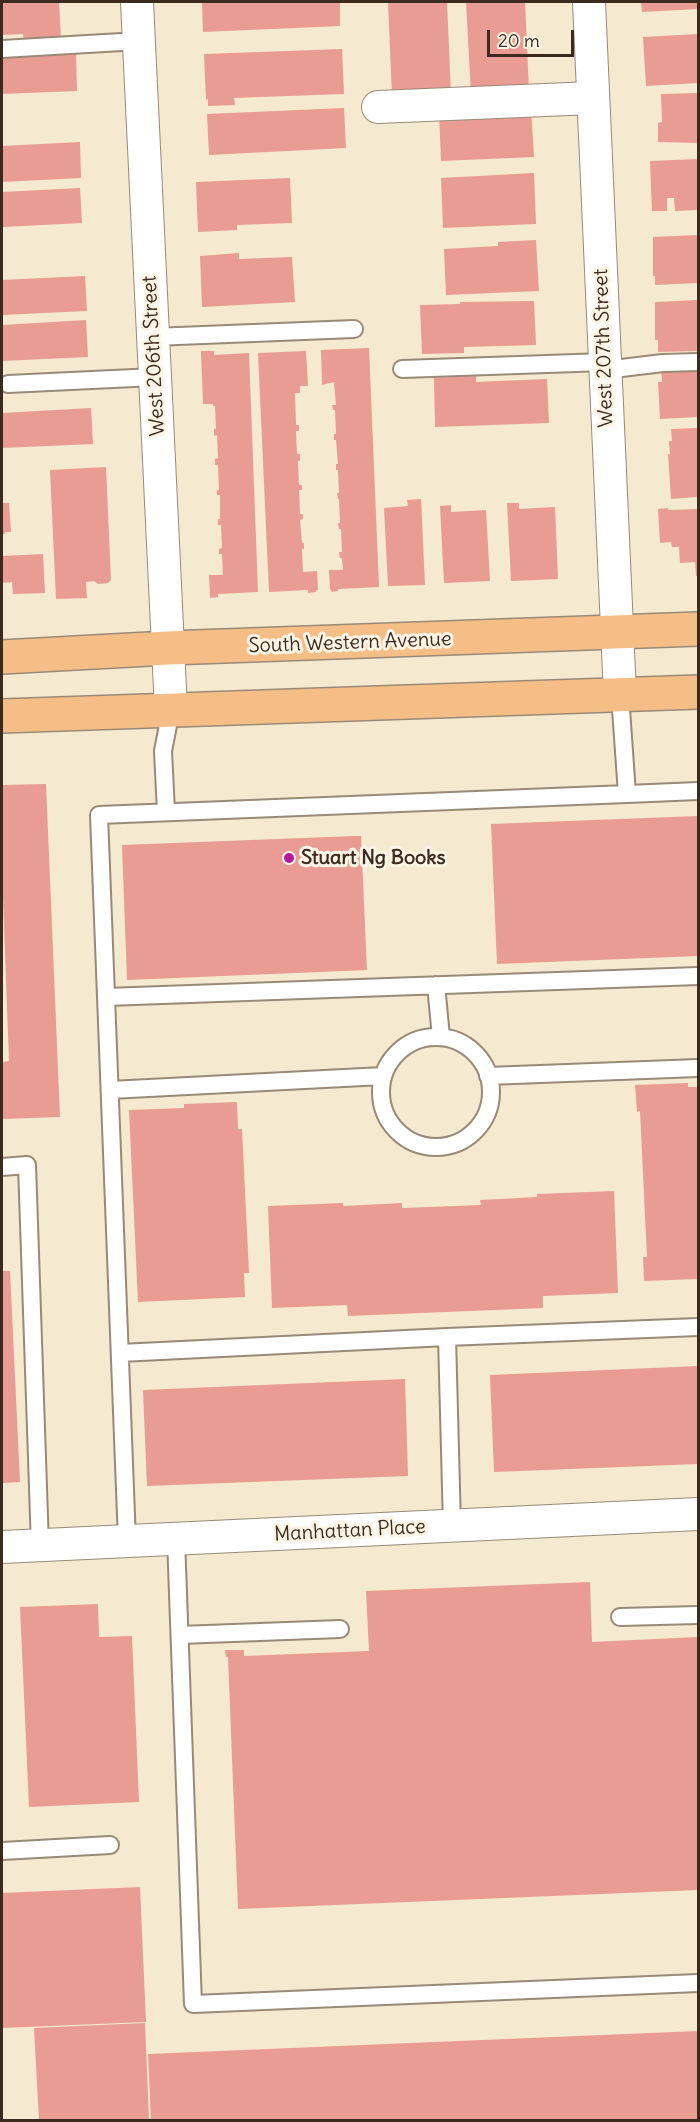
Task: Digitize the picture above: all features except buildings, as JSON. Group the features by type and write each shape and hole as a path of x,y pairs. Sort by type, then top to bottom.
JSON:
{"main road":[{"name":"South Western Avenue","path":"2,657 168,648 699,629"},
{"path":"2,716 699,692"}],"street":[{"name":"West 206th Street","path":"137,2 171,710"},
{"name":"West 207th Street","path":"589,2 620,695"},
{"path":"378,107 593,98"},
{"name":"Manhattan Place","path":"2,1547 699,1514"}],"lane":[{"path":"2,49 139,41"},
{"path":"153,337 354,329"},
{"path":"402,369 699,362"},
{"path":"8,384 155,377"},
{"path":"620,695 627,794"},
{"path":"166,812 163,751 171,710"},
{"path":"127,1541 99,815 699,791"},
{"path":"106,997 699,976"},
{"path":"436,985 441,1037"},
{"path":"441,1037 459,1042 474,1053 485,1068 490,1086 490,1105 482,1121 471,1134 456,1143 439,1147 422,1145 406,1138 393,1126 384,1111 381,1094 383,1076 392,1059 405,1046 422,1039 441,1037"},
{"path":"488,1076 699,1068"},
{"path":"110,1089 383,1076"},
{"path":"2,1167 27,1165 40,1546"},
{"path":"120,1353 699,1327"},
{"path":"447,1337 452,1526"},
{"path":"176,1539 193,2004 699,1983"},
{"path":"621,1617 699,1615"},
{"path":"180,1635 340,1629"},
{"path":"2,1851 110,1845"}],"place":[{"name":"Stuart Ng Books","path":"289,858"}]}
